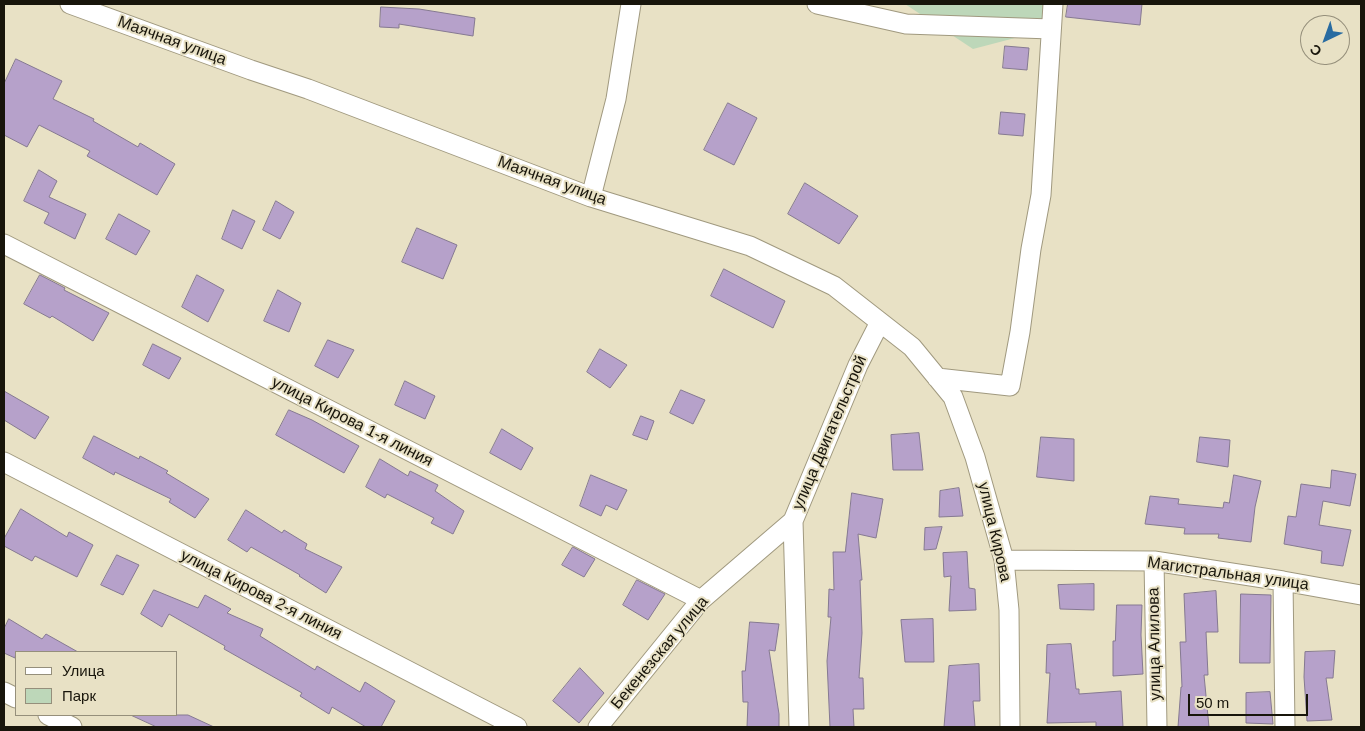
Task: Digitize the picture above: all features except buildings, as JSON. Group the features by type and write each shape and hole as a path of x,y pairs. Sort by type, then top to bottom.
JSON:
{"street":[{"name":"Маячная улица","path":"70,4 308,89 591,197 750,246 834,286 912,347 937,378"},
{"path":"591,197 616,99 631,4"},
{"path":"817,4 906,24 1051,29"},
{"path":"937,378 1010,386 1041,195 1053,4"},
{"name":"улица Кирова 1-я линия","path":"4,244 701,600"},
{"name":"улица Двигательстрой","path":"799,727 793,521 858,365 880,322"},
{"name":"улица Кирова","path":"937,378 953,397 967,432 1004,560 1009,610 1010,727"},
{"name":"улица Кирова 2-я линия","path":"4,462 517,727"},
{"name":"Бекенезская улица","path":"598,727 701,600 793,521"},
{"name":"Магистральная улица","path":"1004,560 1154,561 1361,595"},
{"name":"улица Алилова","path":"1154,561 1157,727"},
{"path":"1283,581 1285,727"},
{"path":"50,716 72,727"}],"green space":[{"path":"905,4 1053,4 1053,28 973,49"}]}
